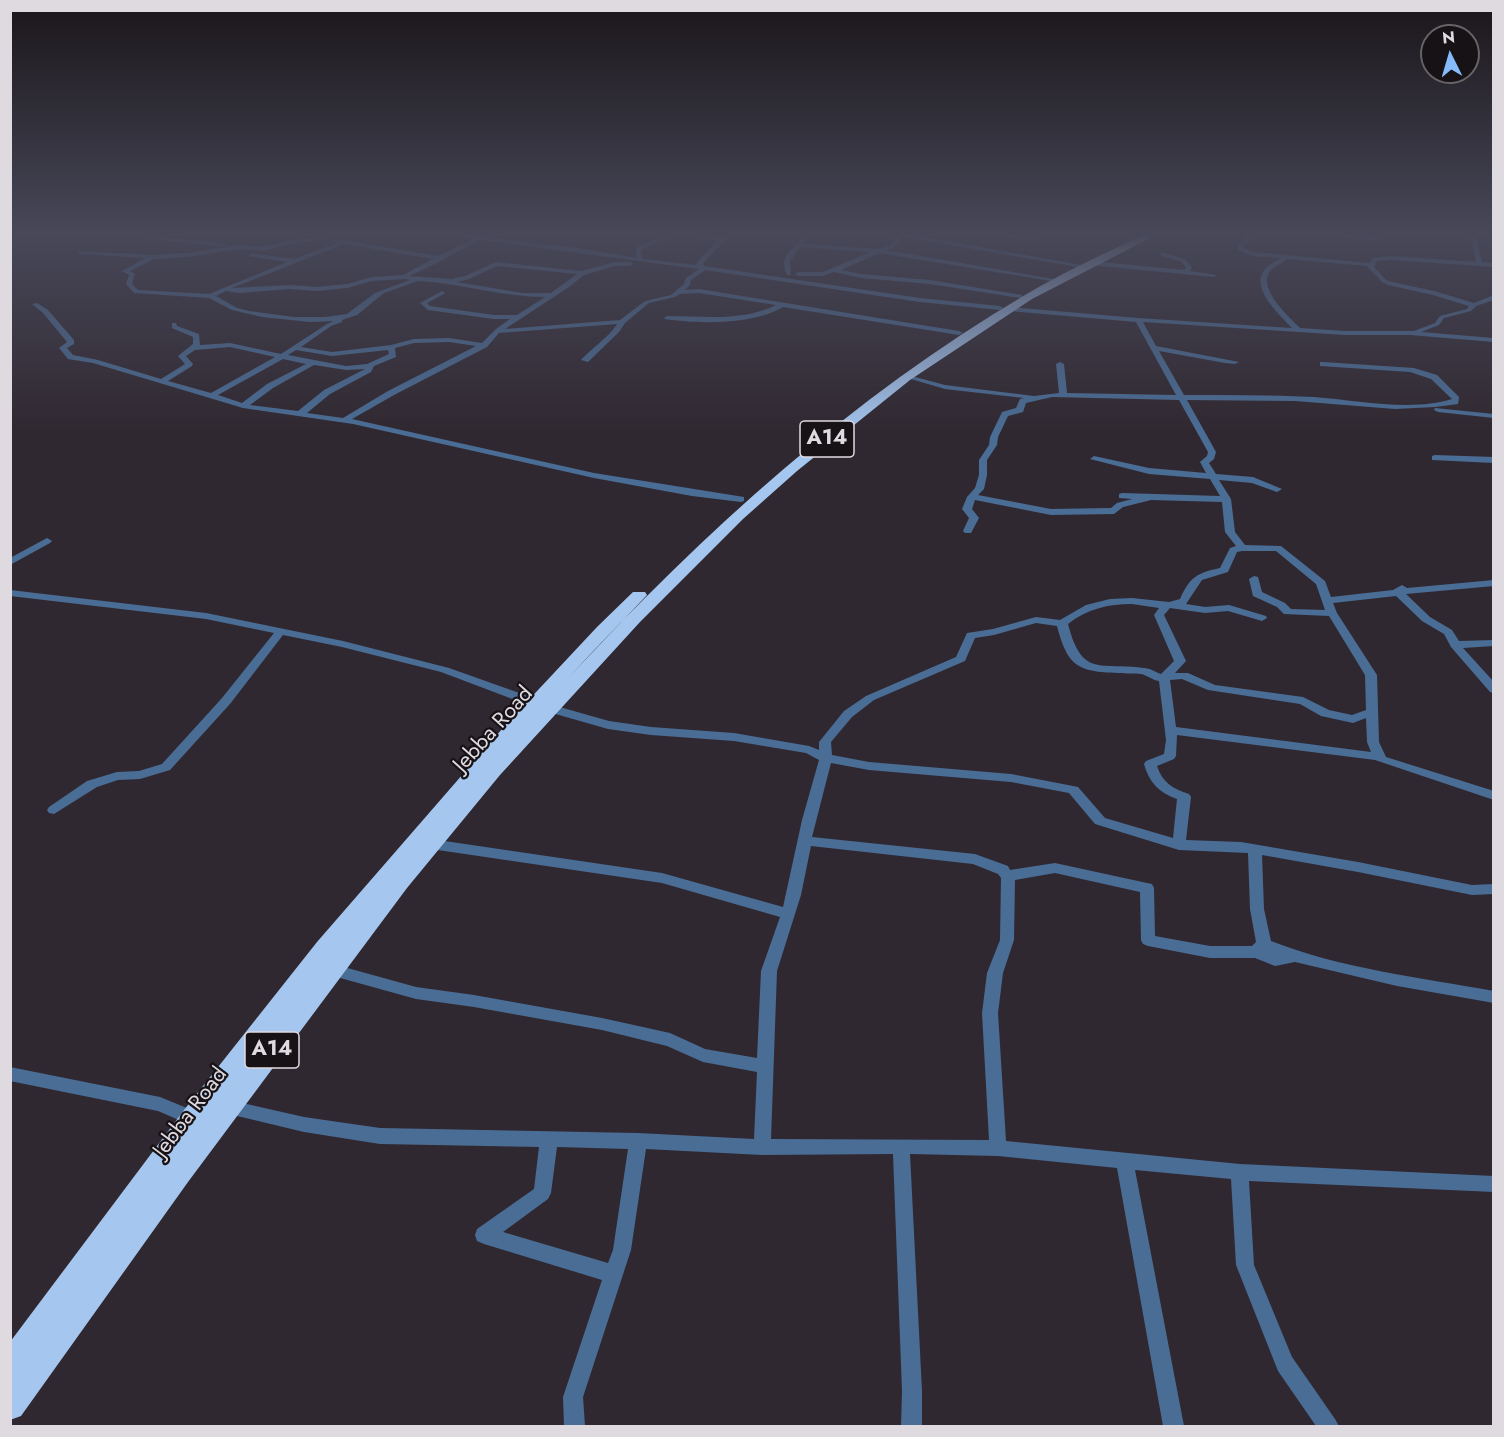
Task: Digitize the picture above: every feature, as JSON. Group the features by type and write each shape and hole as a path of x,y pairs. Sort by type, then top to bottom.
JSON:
{"highway":[{"path":"10,1368 193,1118 325,948 542,706 603,630 741,499 846,412 958,333 1014,301"},
{"name":"Jebba Road","path":"10,1405 94,1285 333,970 542,706 797,462 908,377 1017,301"}],"street":[{"path":"224,301 235,310 258,314 329,319 345,317"},
{"path":"211,396 373,301"},
{"path":"426,301 423,303 428,308 494,317 520,317"},
{"path":"343,421 483,345 497,331 543,301"},
{"path":"585,360 617,331 622,322 651,301"},
{"path":"759,301 958,333"},
{"path":"931,301 1138,320 1353,334 1410,333 1494,340"},
{"path":"1272,301 1297,329"},
{"path":"1461,301 1474,305"},
{"path":"1410,333 1437,324 1442,317 1470,310 1474,305 1484,301"},
{"path":"35,304 47,312 56,327 71,342 63,348 71,357 88,358 120,370 164,381 171,386 195,390 243,406 343,421 672,492 741,499"},
{"path":"666,318 708,319 757,316 782,305"},
{"path":"1138,320 1212,452 1211,457 1204,462 1226,499 1230,532 1242,548"},
{"path":"497,331 622,322"},
{"path":"164,381 189,364 182,356 197,345 196,336 174,327 174,324"},
{"path":"295,348 332,354 391,347 414,340 449,340 483,345"},
{"path":"194,348 230,345 346,368 371,364 393,355 391,347"},
{"path":"1154,348 1189,353 1219,362 1235,362"},
{"path":"243,406 270,386 313,363"},
{"path":"299,415 327,392 368,370 371,364"},
{"path":"1060,364 1063,396"},
{"path":"1323,364 1410,370 1434,377 1456,399 1455,402 1419,407"},
{"path":"908,377 945,387 1035,397 1297,399 1386,407 1419,407 1494,416"},
{"path":"968,531 974,518 967,509 972,497 979,489 983,475 983,460 993,445 1001,418 1005,414 1020,410 1023,401 1035,397"},
{"path":"1435,458 1494,460"},
{"path":"1094,459 1149,471 1253,480 1277,489"},
{"path":"1122,496 1226,499"},
{"path":"972,497 1051,512 1114,511 1120,505 1150,497"},
{"path":"10,562 47,541"},
{"path":"1164,678 1180,662 1170,638 1170,630 1159,615 1171,605 1184,601 1197,576 1224,570 1233,550 1278,548 1321,583 1332,613 1371,675 1373,742 1380,757"},
{"path":"1254,579 1257,594 1281,605 1288,612 1332,613"},
{"path":"1328,600 1401,588 1494,583"},
{"path":"1401,588 1426,619 1448,632 1455,645 1494,690"},
{"path":"10,593 206,616 343,644 446,670 542,706 608,725 651,731 734,737 809,750 826,758 869,766 1011,778 1074,790 1100,821 1179,845 1255,850 1358,867 1472,890 1494,889"},
{"path":"762,1147 768,971 788,914 826,758 825,742 848,714 870,698 961,659 971,635 994,632 1036,620 1062,623 1081,608 1098,604 1140,602 1204,610 1229,608 1262,618"},
{"path":"1062,623 1066,638 1077,660 1086,666 1097,669 1145,671 1158,678 1184,675 1212,688 1303,701 1325,713 1353,719 1373,711"},
{"path":"54,810 92,784 117,776 140,775 166,767 226,701 281,631"},
{"path":"1455,645 1494,643"},
{"path":"1164,678 1171,730 1170,756 1150,764 1152,773 1168,793 1184,797 1179,845"},
{"path":"1171,730 1380,757 1494,796"},
{"path":"804,841 975,859 1004,870 1007,876 1006,940 995,973 990,1013 998,1148"},
{"path":"431,844 662,878 788,914"},
{"path":"1255,850 1260,948"},
{"path":"1007,876 1055,868 1148,888 1148,940 1210,952 1260,948 1275,960 1295,956 1397,980 1494,997"},
{"path":"333,970 416,993 602,1024 670,1040 703,1055 764,1066"},
{"path":"10,1074 160,1104 193,1118"},
{"path":"229,1107 283,1121 347,1133 413,1137 461,1136 638,1141 762,1147 998,1148 1240,1172 1494,1184"},
{"path":"549,1140 542,1193 484,1235 614,1274"},
{"path":"574,1426 573,1397 622,1250 638,1141"},
{"path":"901,1146 912,1391 910,1426"},
{"path":"1124,1159 1173,1426"},
{"path":"1240,1172 1245,1265 1285,1364 1328,1426"}]}
